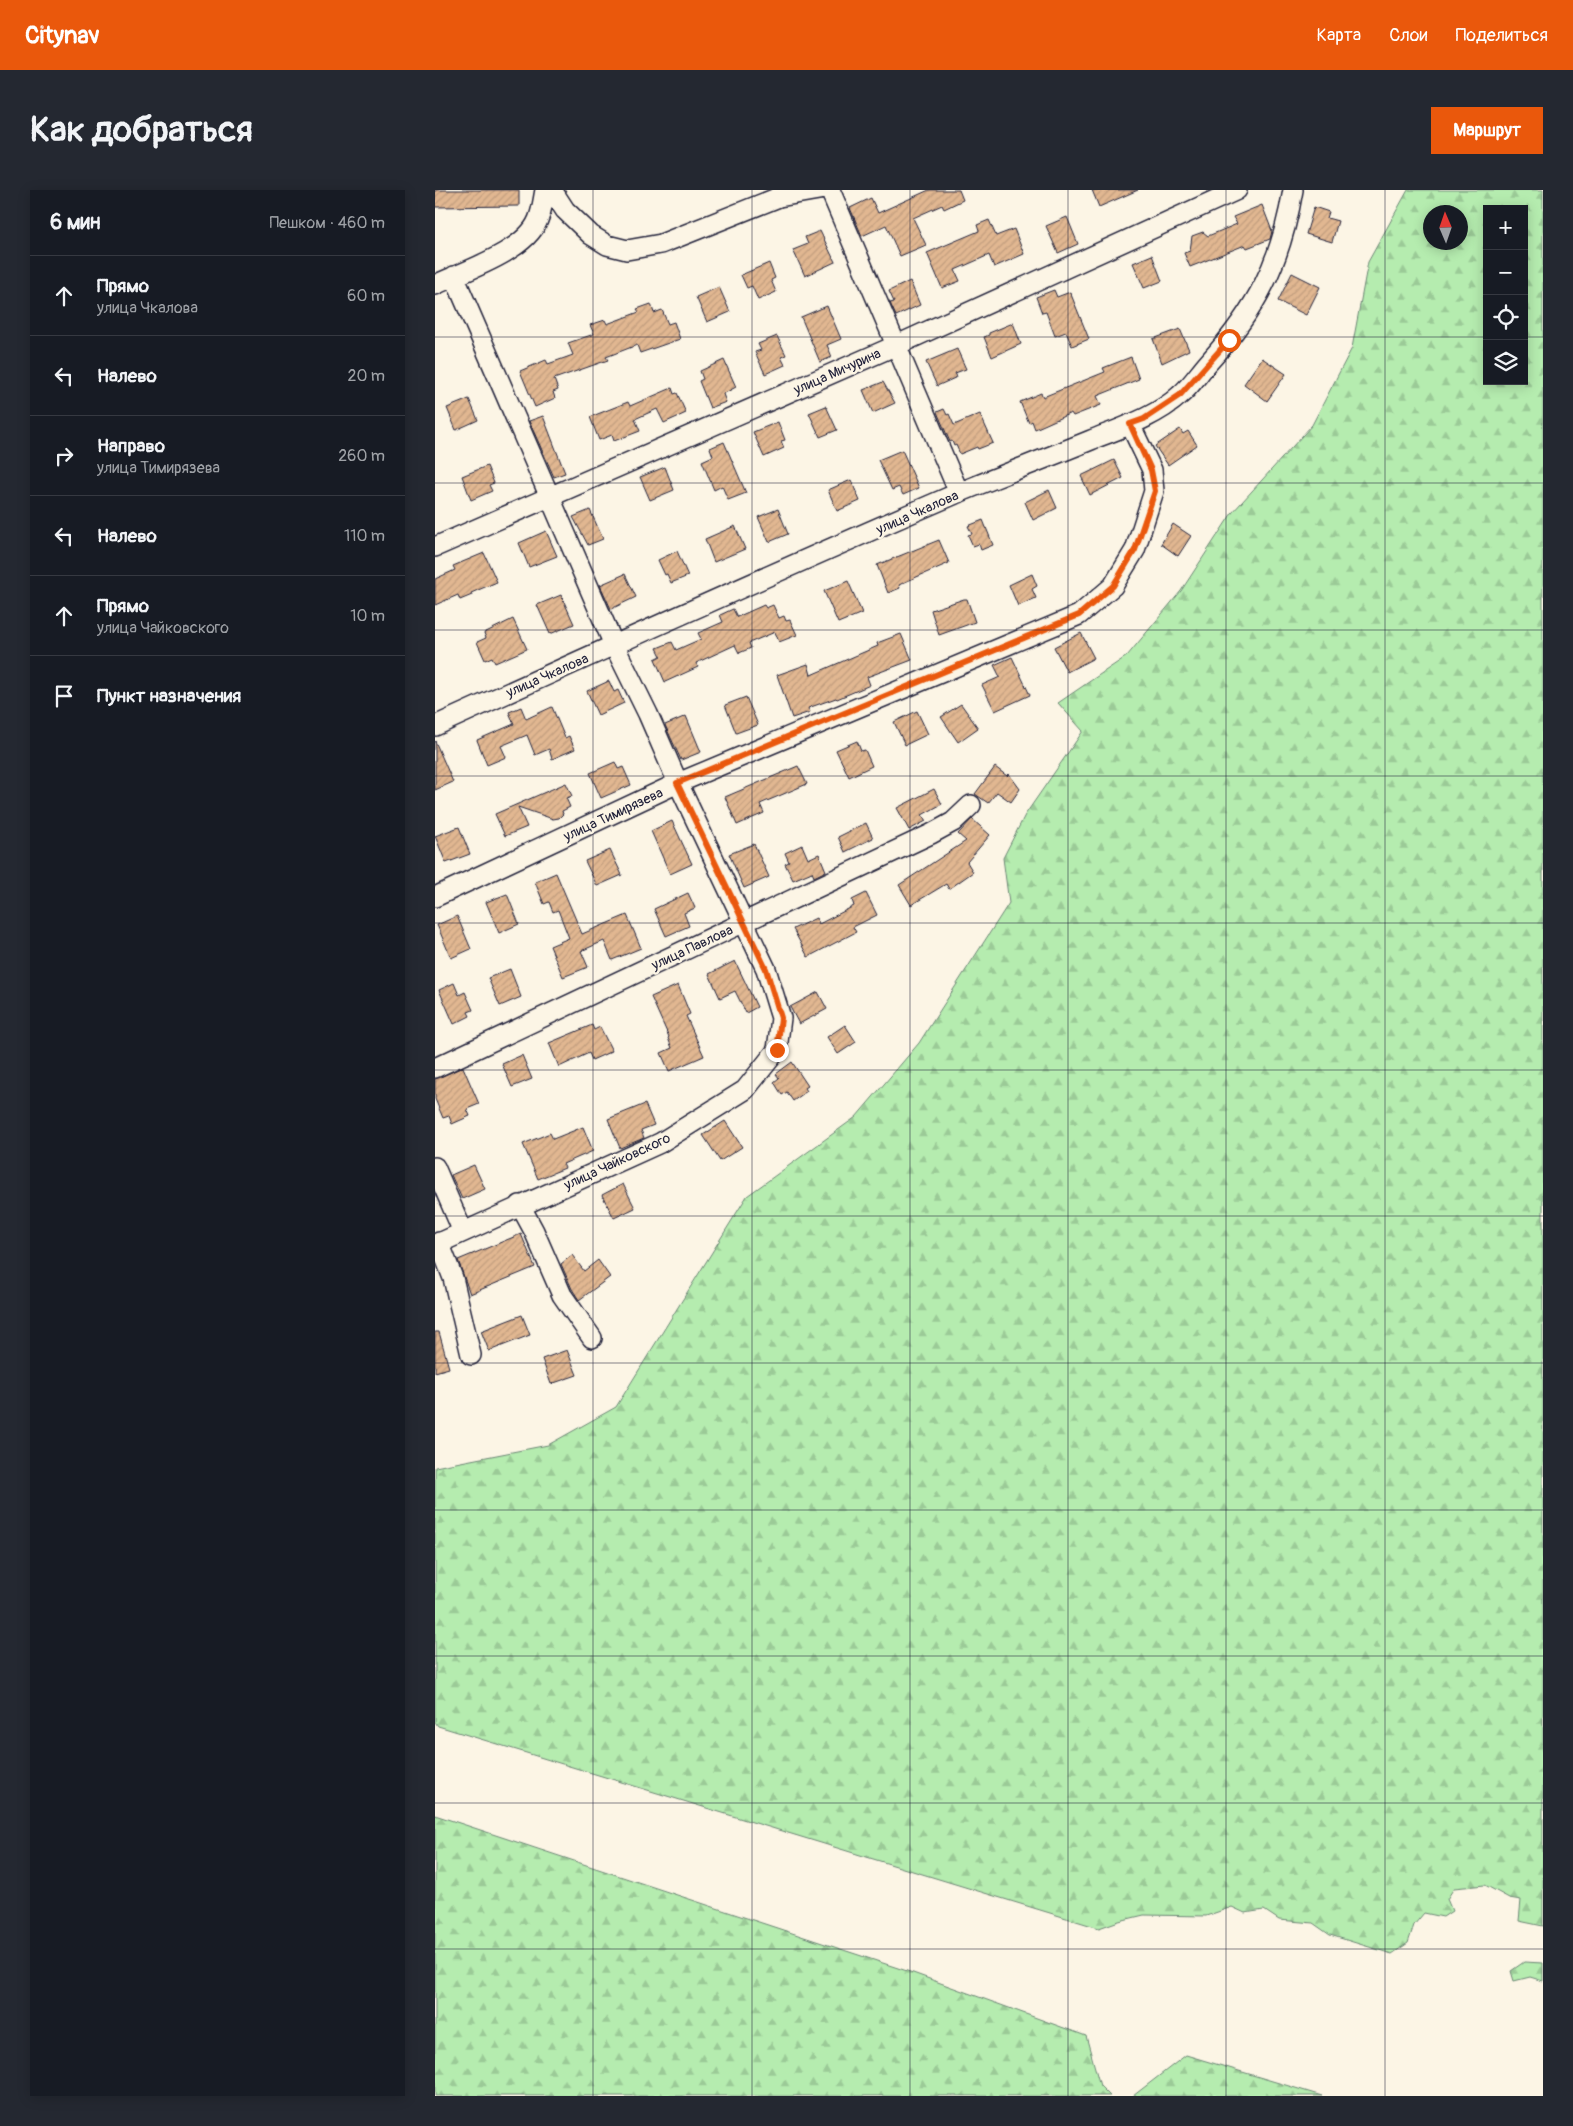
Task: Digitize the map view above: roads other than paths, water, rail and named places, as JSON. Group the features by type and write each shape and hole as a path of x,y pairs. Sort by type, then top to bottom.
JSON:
{"street":[{"path":"435,285 499,255 524,239 538,221 545,190"},
{"path":"552,190 565,210 591,234 607,244 627,250 661,244 779,197 819,190"},
{"path":"830,190 959,493"},
{"name":"улица Мичурина","path":"435,547 897,345 1237,190"},
{"name":"улица Чкалова","path":"435,726 959,493 1144,419 1180,395 1229,340 1248,313 1269,276 1280,249 1288,221 1293,190"},
{"path":"454,276 548,497 614,645 648,714 677,783 743,923"},
{"name":"улица Тимирязева","path":"435,897 677,783 1079,615 1113,586 1135,550 1155,491 1151,470 1130,424"},
{"name":"улица Павлова","path":"435,1068 931,834 953,822 971,805"},
{"name":"улица Чайковского","path":"437,1244 660,1143 745,1090 777,1050 781,1018 766,969 743,923"},
{"path":"435,1167 463,1232"},
{"path":"520,1205 534,1231 562,1295 592,1338"},
{"path":"437,1244 453,1278 471,1355"}]}
